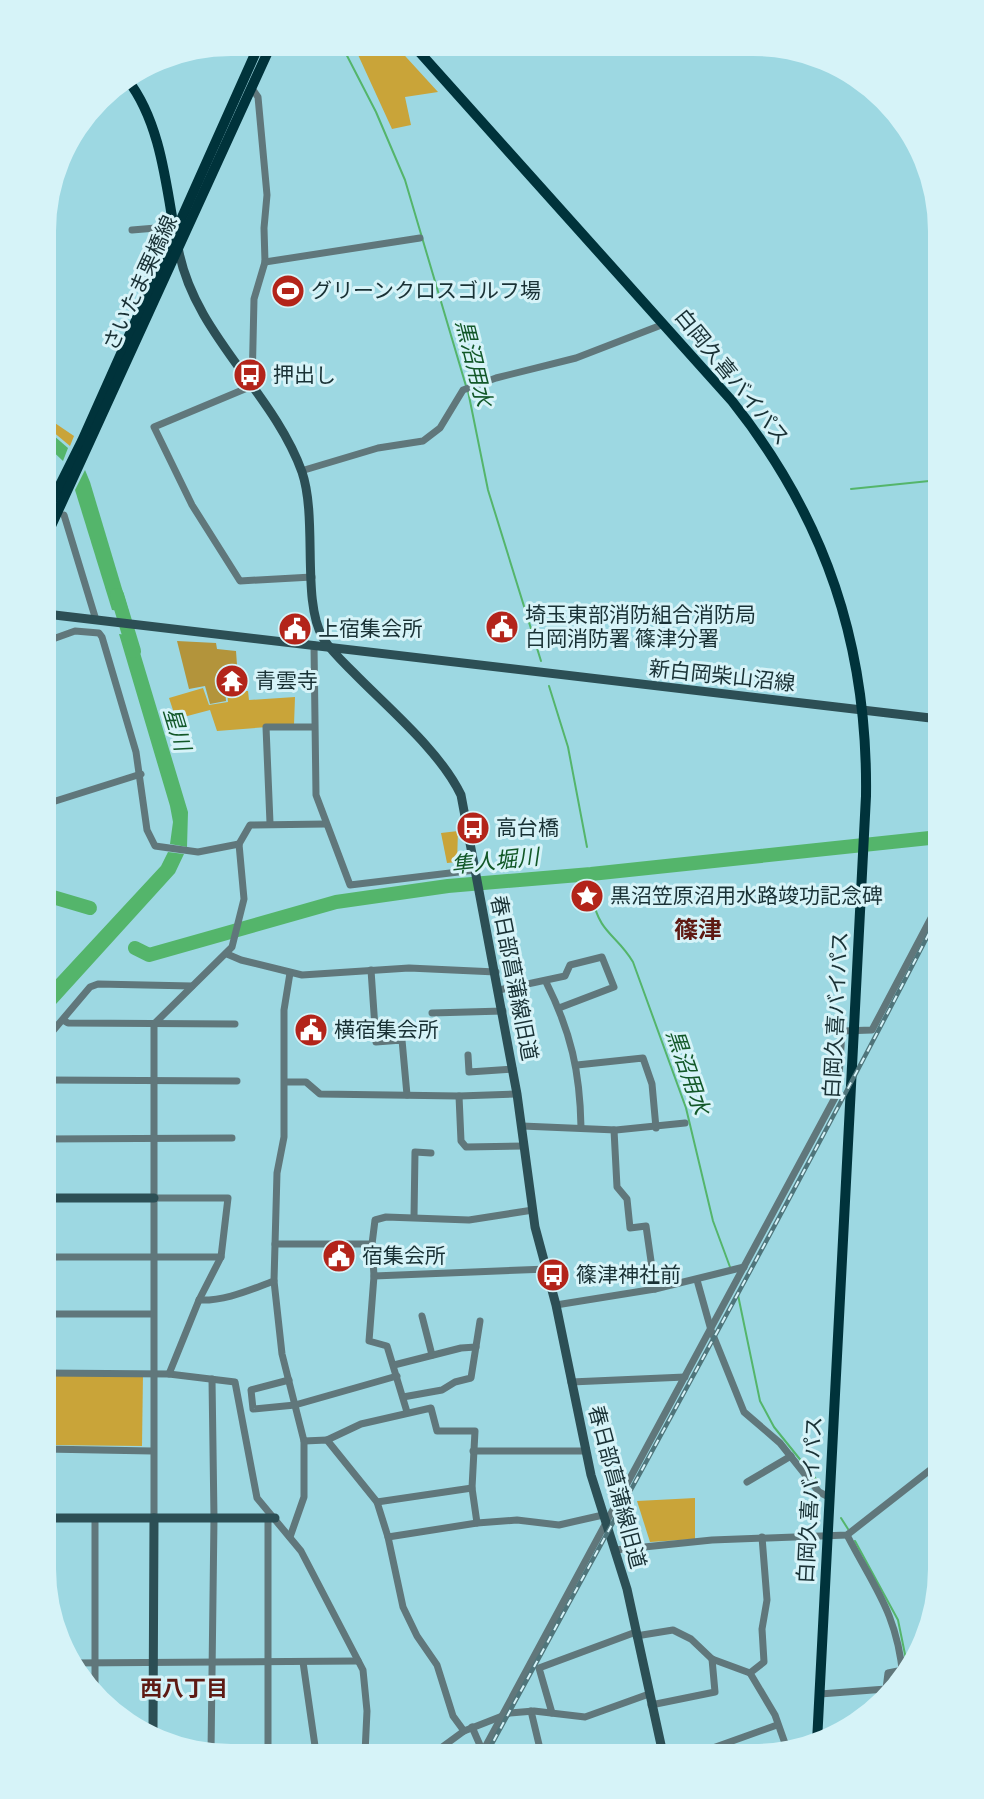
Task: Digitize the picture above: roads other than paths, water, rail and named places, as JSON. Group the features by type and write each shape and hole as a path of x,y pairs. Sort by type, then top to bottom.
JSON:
{"main road":[{"name":"さいたま栗橋線","path":"84,445 174,229 254,56"},
{"name":"さいたま栗橋線","path":"56,509 266,56"},
{"name":"白岡久喜バイパス","path":"423,56 664,324 760,436 802,506 822,548 838,591 853,645 864,710 867,774 817,1731"},
{"path":"132,86 142,100 153,128 177,247"},
{"name":"さいたま栗橋線","path":"56,500 62,492"}],"street":[{"path":"251,87 258,97 267,195 264,228 265,262 254,299 252,387 154,427 192,505 240,581 312,578"},
{"path":"132,230 168,227 174,229"},
{"path":"265,262 420,238"},
{"name":"春日部菖蒲線旧道","path":"177,247 190,292 288,442 301,471 309,509 312,578 317,621 329,646 443,764 454,779 465,810 513,1069 533,1210 556,1305 585,1451 615,1550 661,1744"},
{"path":"301,471 378,448 423,441 440,428 467,388 496,378 576,358 664,324"},
{"path":"56,616 99,620 64,515"},
{"name":"新白岡柴山沼線","path":"99,620 928,718"},
{"path":"56,640 75,631 99,633 141,774 147,830 152,843 158,847 198,852 239,844"},
{"path":"314,645 316,795 350,885 476,872"},
{"path":"270,823 266,727 314,727"},
{"path":"56,801 141,774"},
{"path":"153,1725 154,1024 226,954 234,940 242,913 244,880 239,844 250,825 326,824"},
{"path":"487,1744 605,1519 711,1330 838,1092 842,1030 872,1030 928,924"},
{"path":"226,954 290,973 311,975 409,968 496,972"},
{"path":"499,990 546,982 565,976 570,965 602,957 614,987 559,1008"},
{"path":"371,970 376,1042 402,1040 407,1095"},
{"path":"290,973 284,1010 284,1137 277,1173 274,1281 282,1354 304,1441 304,1497 290,1537"},
{"path":"546,982 559,1008 577,1065 581,1128"},
{"path":"56,1028 90,987 98,984 192,986"},
{"path":"432,1013 503,1011"},
{"path":"63,1020 68,1023 236,1024"},
{"path":"468,1055 469,1072 513,1069"},
{"path":"577,1065 644,1058 652,1084 656,1128"},
{"path":"56,1080 237,1081"},
{"path":"285,1082 306,1082 320,1094 459,1096 517,1094"},
{"path":"459,1096 461,1142 466,1147 524,1146"},
{"path":"522,1126 614,1130 656,1128 685,1123"},
{"path":"614,1130 617,1187 627,1199 630,1228 646,1226 655,1289"},
{"path":"56,1139 232,1138"},
{"path":"414,1217 416,1152 431,1153"},
{"path":"56,1198 228,1198 221,1257 199,1300 169,1374"},
{"path":"408,1412 387,1346 369,1341 375,1276 372,1244 375,1220 386,1217 414,1217 469,1220 533,1210"},
{"path":"275,1244 372,1244"},
{"path":"56,1257 221,1257"},
{"path":"556,1305 655,1289 744,1267"},
{"path":"375,1276 548,1269"},
{"path":"697,1280 711,1330 744,1412 780,1443 819,1492 830,1497"},
{"path":"199,1300 213,1301 237,1295 274,1281"},
{"path":"56,1314 153,1314"},
{"path":"422,1316 432,1355"},
{"path":"403,1397 441,1390 456,1382 471,1378 480,1321"},
{"path":"394,1365 476,1347"},
{"path":"56,1373 169,1374 235,1382 257,1498 301,1551 363,1670 367,1711 365,1744"},
{"path":"289,1380 251,1390 253,1409 295,1405 398,1376"},
{"path":"571,1382 685,1377"},
{"path":"211,1742 210,1662 214,1518 212,1379"},
{"path":"304,1441 327,1440 361,1424 431,1408 437,1431 475,1431 472,1488 477,1522"},
{"path":"327,1440 377,1502 388,1537 403,1607 417,1636 437,1665 453,1716 464,1731"},
{"path":"56,1449 152,1450"},
{"path":"473,1451 585,1451"},
{"path":"747,1482 791,1456"},
{"path":"615,1550 762,1538 828,1538 847,1535 928,1472"},
{"path":"377,1502 472,1488"},
{"path":"56,1518 272,1518"},
{"path":"95,1518 95,1679"},
{"path":"268,1744 272,1518"},
{"path":"388,1537 477,1522 517,1520 559,1525 605,1519"},
{"path":"847,1535 887,1607 898,1639 901,1662"},
{"path":"750,1673 764,1662 762,1629 767,1600 762,1538"},
{"path":"552,1713 539,1668 636,1634 673,1630 691,1639 712,1659 750,1673 775,1715 783,1741"},
{"path":"651,1705 715,1692 712,1659"},
{"path":"83,1663 358,1661"},
{"path":"303,1662 315,1744"},
{"path":"819,1694 879,1690"},
{"path":"446,1744 464,1731 503,1715 531,1711 585,1717 649,1694"},
{"path":"531,1711 539,1744"},
{"path":"734,1744 777,1725"},
{"path":"472,1727 479,1744"}],"waterway":[{"name":"黒沼用水","path":"347,56 376,112 405,180 466,386"},
{"name":"黒沼用水","path":"468,391 488,490 541,661"},
{"path":"851,489 928,481"},
{"name":"星川","path":"117,595 134,651"},
{"name":"黒沼用水","path":"549,686 568,747 587,847"},
{"name":"隼人堀川","path":"135,948 149,955 336,902 448,886 591,874 928,838"},
{"name":"隼人堀川","path":"56,898 90,908"},
{"name":"黒沼用水","path":"593,899 604,927 633,962 686,1108 713,1221 730,1267"},
{"name":"黒沼用水","path":"738,1295 760,1401 774,1427 819,1483"},
{"name":"黒沼用水","path":"841,1518 848,1529"},
{"name":"黒沼用水","path":"855,1541 898,1620 905,1656"}],"railway":[{"path":"492,1744 772,1230 928,935"}],"place":[{"name":"グリーンクロスゴルフ場","path":"288,291"},
{"name":"押出し","path":"250,375"},
{"name":"埼玉東部消防組合消防局 白岡消防署 篠津分署","path":"502,627"},
{"name":"上宿集会所","path":"295,629"},
{"name":"青雲寺","path":"232,681"},
{"name":"高台橋","path":"473,828"},
{"name":"黒沼笠原沼用水路竣功記念碑","path":"587,896"},
{"name":"横宿集会所","path":"311,1030"},
{"name":"宿集会所","path":"339,1256"},
{"name":"篠津神社前","path":"553,1275"}],"district":[{"name":"篠津","path":"698,930"},
{"name":"西八丁目","path":"184,1688"}]}
